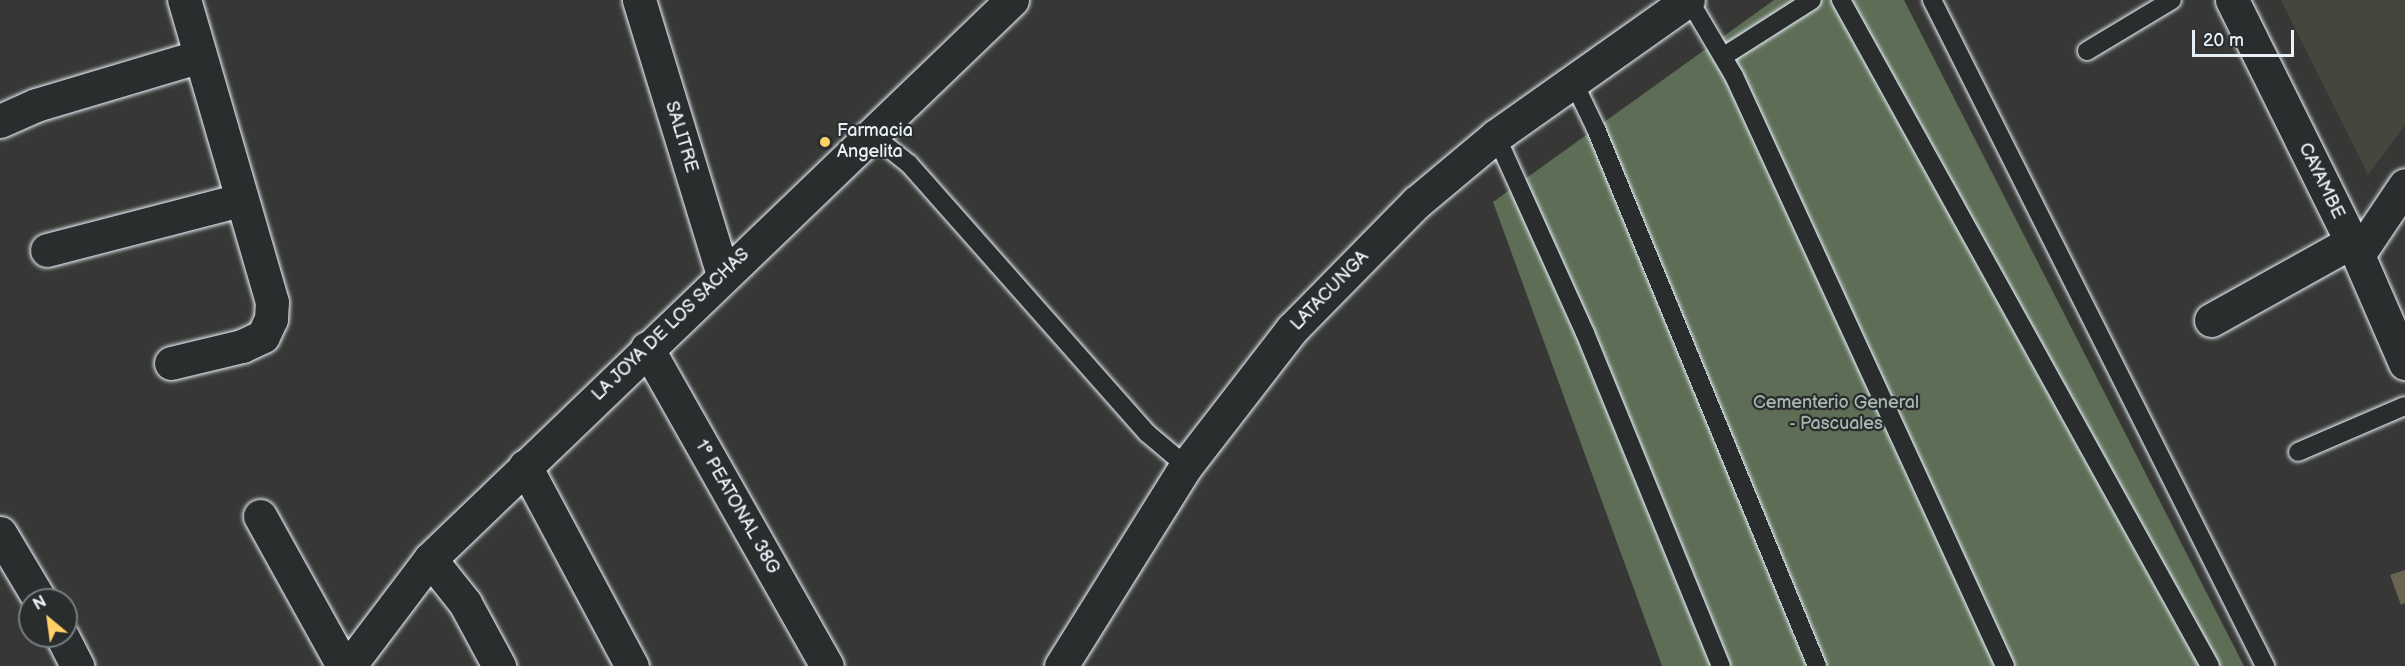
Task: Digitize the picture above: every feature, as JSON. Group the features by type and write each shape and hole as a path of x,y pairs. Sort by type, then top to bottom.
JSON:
{"street":[{"path":"171,363 242,346 263,336 271,319 272,302 184,0"},
{"name":"SALITRE","path":"639,0 723,274"},
{"name":"LA JOYA DE LOS SACHAS","path":"349,666 430,560 723,274 1012,0"},
{"name":"LATACUNGA","path":"1062,666 1186,466 1292,329 1418,202 1496,136 1689,0"},
{"name":"CAYAMBE","path":"2238,3 2355,249 2405,363"},
{"path":"0,121 36,105 200,56"},
{"path":"2211,320 2355,249 2405,185"},
{"path":"47,250 241,200"},
{"name":"1° PEATONAL 38G","path":"647,348 827,666"},
{"path":"525,466 632,666"},
{"path":"260,516 343,666"},
{"path":"0,533 33,588"},
{"path":"430,560 465,603 499,666"},
{"path":"68,648 77,666"}],"lane":[{"path":"1689,0 1724,56 2005,666"},
{"path":"1724,56 1812,0"},
{"path":"1841,0 2210,666"},
{"path":"1932,0 2265,666"},
{"path":"2087,51 2172,0"},
{"path":"1573,81 1596,129 1817,666"},
{"path":"871,134 909,164 1147,433 1186,466"},
{"path":"1496,136 1585,333 1721,666"},
{"path":"2298,452 2405,406"}],"shaded area":[{"path":"2281,0 2405,0 2405,125 2368,175"}],"green space":[{"name":"Cementerio General - Pascuales","path":"1774,0 1904,0 2244,666 1662,666 1493,202"}],"building":[{"path":"2405,570 2405,603 2401,605 2390,575"}],"place":[{"name":"Farmacia Angelita","path":"825,142"}]}
